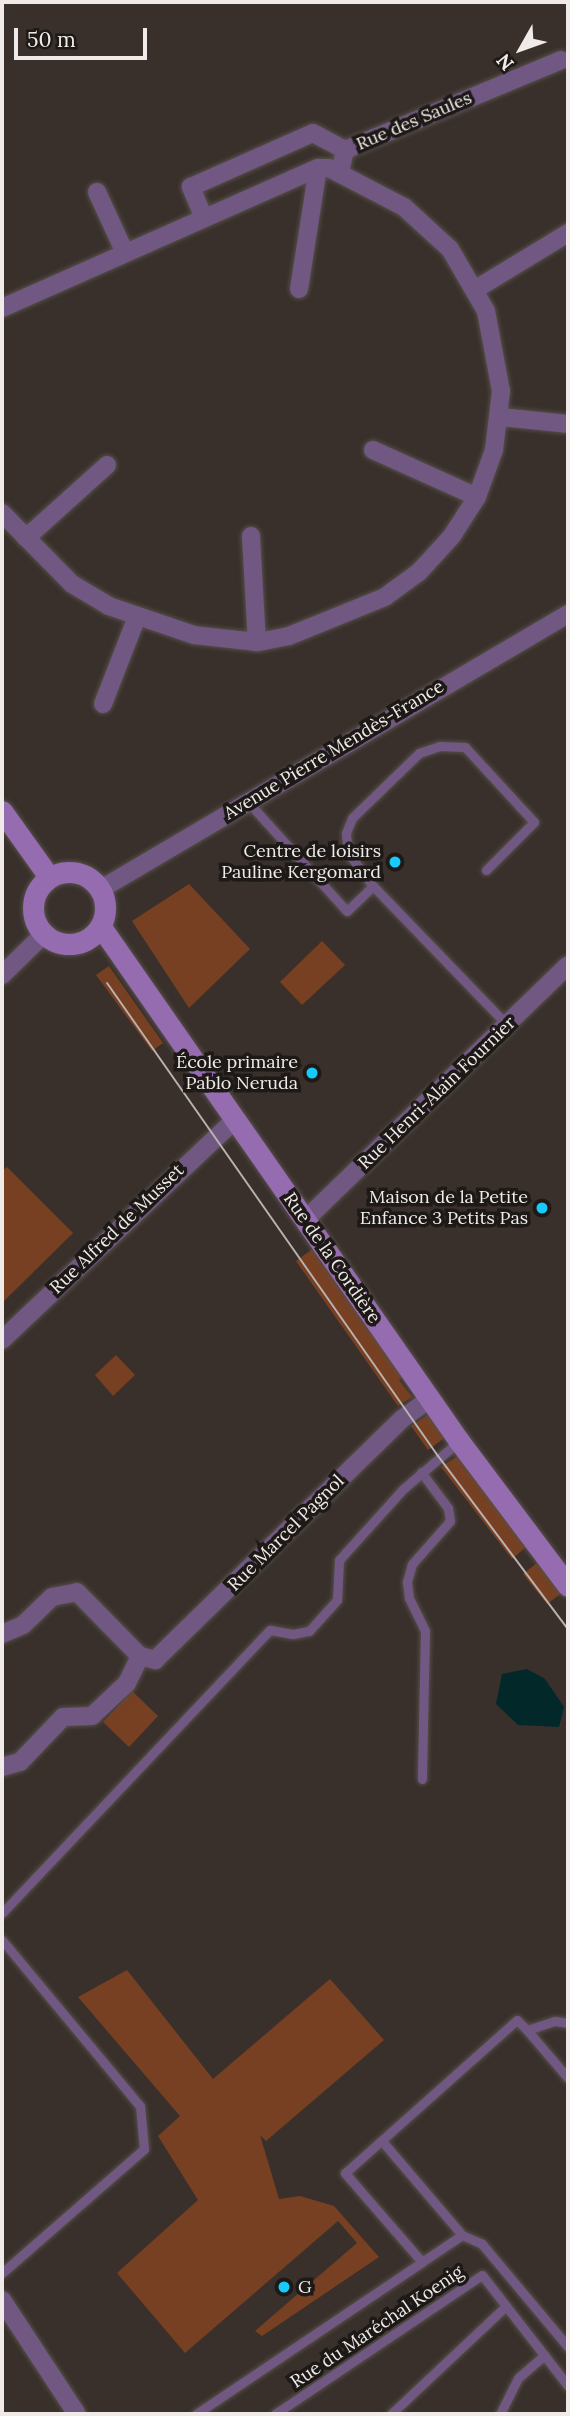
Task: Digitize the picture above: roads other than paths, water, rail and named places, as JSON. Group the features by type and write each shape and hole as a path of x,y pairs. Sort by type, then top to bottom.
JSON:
{"street":[{"name":"Rue des Saules","path":"299,289 329,169 345,150 561,60"},
{"name":"Rue des Saules","path":"204,218 191,187 313,133 345,150"},
{"path":"2,307 204,218 329,169 404,207 432,230 476,289 497,356 500,417 494,450 477,497 452,536 419,572 385,597 344,617 289,636 257,642 194,635 137,617 72,584 2,513"},
{"path":"97,192 125,253"},
{"path":"476,289 568,233"},
{"path":"500,417 568,424"},
{"path":"373,450 477,497"},
{"path":"26,538 107,465"},
{"path":"251,536 257,642"},
{"path":"103,704 137,617"},
{"name":"Avenue Pierre Mendès-France","path":"101,889 567,618"},
{"path":"2,811 49,877"},
{"path":"67,871 86,875 101,889 106,911 101,927 83,942 65,944 44,934 33,909 38,889 49,877 67,871"},
{"name":"Rue de la Cordière","path":"101,927 459,1441 568,1586"},
{"path":"2,975 44,934"},
{"name":"Rue Henri-Alain Fournier","path":"305,1220 568,965"},
{"name":"Rue Alfred de Musset","path":"2,1340 235,1120"},
{"name":"Rue Marcel Pagnol","path":"141,1656 155,1660 167,1651 402,1419 430,1399"},
{"path":"2,1634 23,1625 52,1597 77,1592 141,1656 127,1683 92,1716 64,1717 20,1762 2,1767"},
{"path":"2,2300 78,2414"}],"lane":[{"path":"486,870 534,822 465,747 439,746 419,753 352,818 346,833 348,852 373,886 507,1025"},
{"path":"248,802 347,911 373,886"},
{"path":"2,1913 270,1630 293,1634 309,1631 337,1600 340,1560 421,1472 459,1441"},
{"path":"421,1472 447,1508 450,1521 412,1564 407,1582 409,1598 425,1631 422,1779"},
{"path":"2,1940 141,2106 144,2149 2,2273"},
{"path":"422,2262 345,2173 517,2020 568,2078"},
{"path":"527,2030 555,2021 568,2023"},
{"path":"382,2141 462,2235 481,2244 568,2347"},
{"path":"196,2414 462,2235"},
{"name":"Rue du Maréchal Koenig","path":"275,2414 287,2411 482,2275 568,2386"},
{"path":"391,2414 506,2306"},
{"path":"500,2414 518,2378 544,2355"}],"water":[{"path":"527,1669 545,1679 564,1707 559,1727 518,1725 496,1704 502,1674"}],"tram line":[{"path":"107,983 438,1456 568,1629"}],"place":[{"name":"Centre de loisirs Pauline Kergomard","path":"395,862"},
{"name":"École primaire Pablo Neruda","path":"312,1073"},
{"name":"Maison de la Petite Enfance 3 Petits Pas","path":"542,1208"},
{"name":"G","path":"284,2287"}]}
